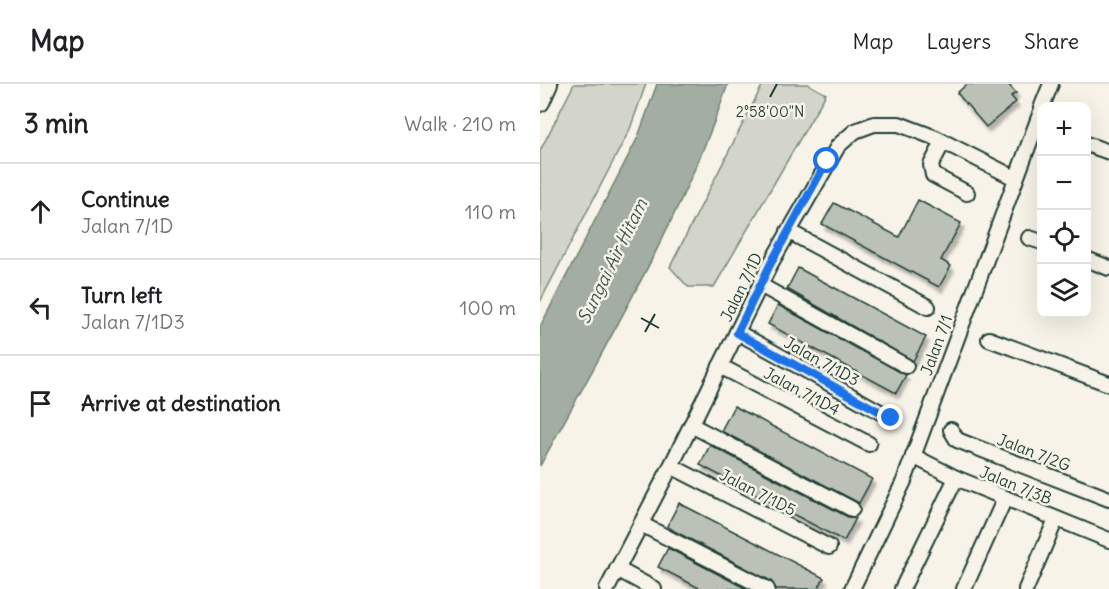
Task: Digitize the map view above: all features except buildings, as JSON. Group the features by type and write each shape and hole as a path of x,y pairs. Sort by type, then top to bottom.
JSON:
{"main road":[{"path":"540,102 548,84"}],"street":[{"name":"Jalan 7/1","path":"1044,102 1051,84"},
{"name":"Jalan 7/1","path":"852,589 870,555 914,456 1037,121"},
{"name":"Jalan 7/1D","path":"607,589 788,231 827,161 838,146 855,131 874,124 898,124 943,142 1016,178"},
{"path":"943,142 932,165 933,175 967,193"},
{"path":"1091,146 1109,152"},
{"path":"788,231 928,307"},
{"path":"1091,262 1109,268"},
{"path":"760,285 906,366"},
{"name":"Jalan 7/1D3","path":"737,333 891,418"},
{"path":"989,339 1109,384"},
{"name":"Jalan 7/1D4","path":"720,366 869,444"},
{"path":"691,425 852,508"},
{"name":"Jalan 7/2G","path":"951,430 957,440 1109,499"},
{"name":"Jalan 7/3B","path":"914,456 956,478 1109,540"},
{"name":"Jalan 7/1D5","path":"671,466 829,547"},
{"path":"902,589 956,478"},
{"path":"964,589 1005,498"},
{"path":"1026,589 1056,519"},
{"path":"641,524 767,589"},
{"path":"617,569 654,589"}],"shaded area":[{"path":"574,84 646,84 630,129 540,302 540,151"},
{"path":"763,84 808,84 826,94 714,287 688,287 670,267"}],"water":[{"name":"Sungai Air Hitam","path":"657,84 728,84 689,183 666,231 540,466 540,327 638,137"}],"route":[{"path":"827,161 771,263 737,333 891,418"}]}
